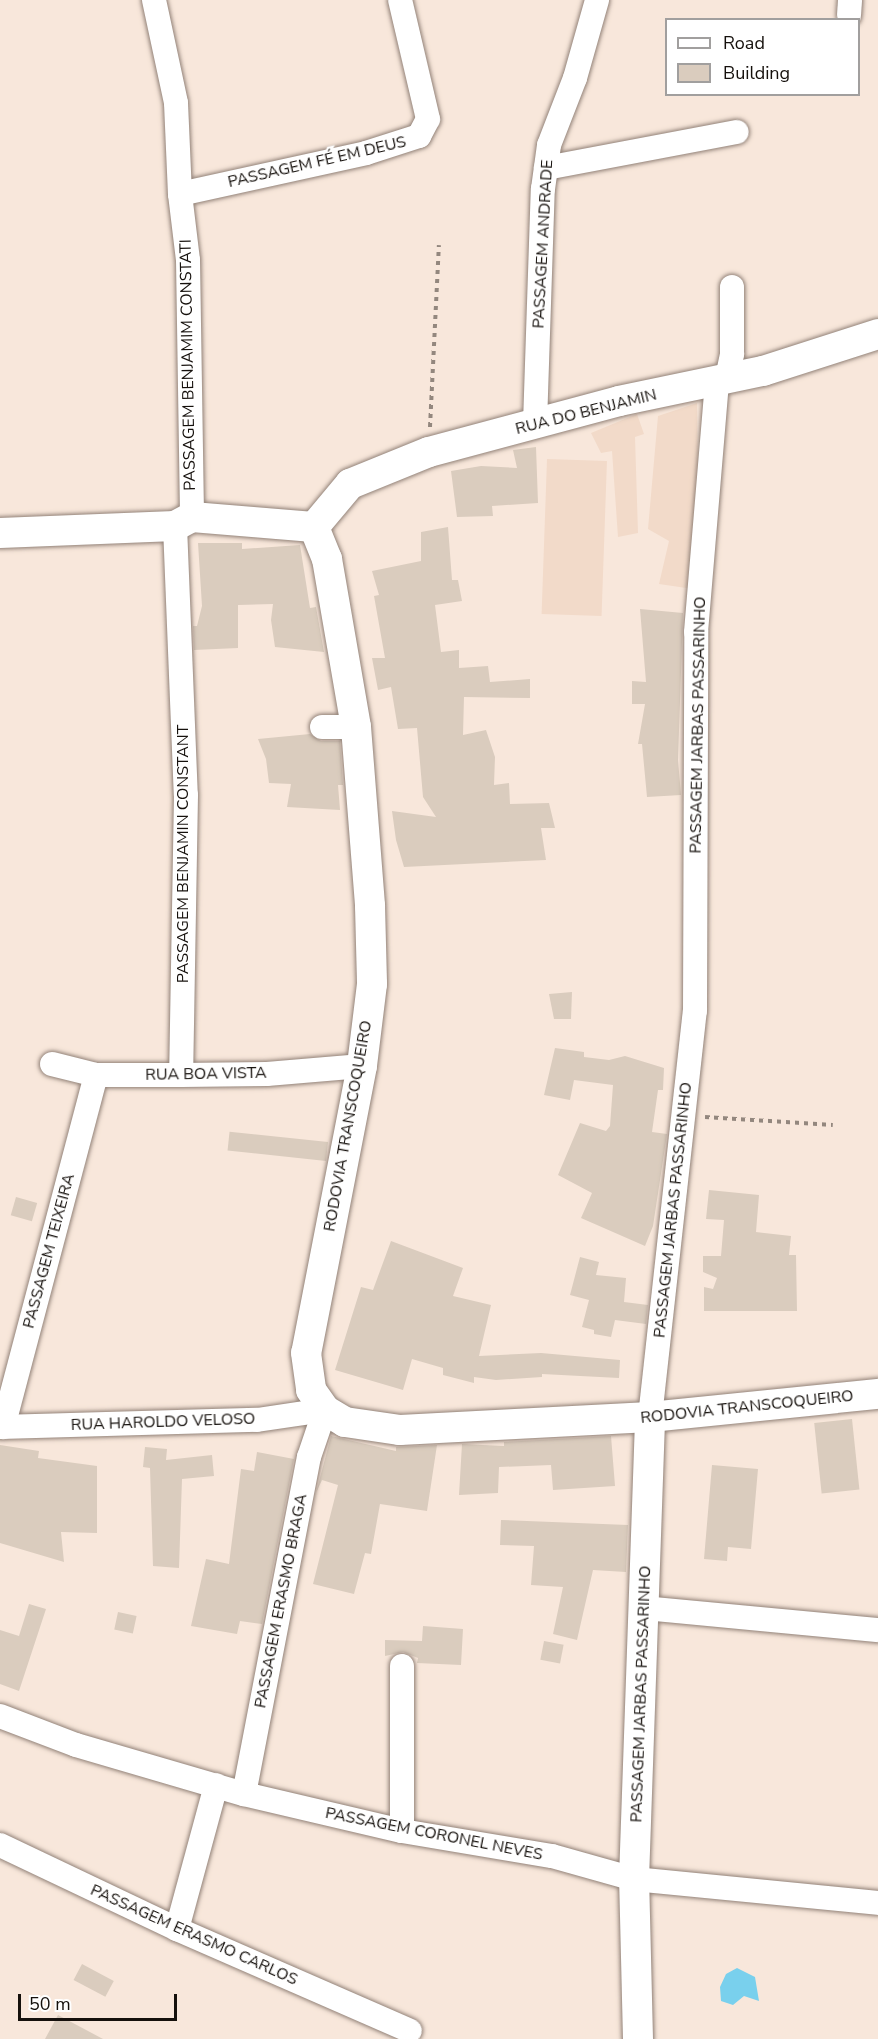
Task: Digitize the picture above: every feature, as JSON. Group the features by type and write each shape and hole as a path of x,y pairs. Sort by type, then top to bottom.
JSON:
{"main road":[{"name":"RUA DO BENJAMIN","path":"314,527 350,484 429,452 535,424 763,371 878,334"},
{"path":"0,533 183,521 314,527"},
{"name":"RODOVIA TRANSCOQUEIRO","path":"314,527 327,560 356,727 370,906 372,984 362,1066 306,1353 311,1390 325,1410 345,1422 400,1430 650,1417 878,1394"},
{"name":"PASSAGEM JARBAS PASSARINHO","path":"638,2039 634,1879 650,1417"}],"street":[{"name":"PASSAGEM BENJAMIM CONSTATI","path":"154,0 176,103 180,194 188,260 183,521"},
{"name":"PASSAGEM FÉ EM DEUS","path":"180,194 366,153 419,136 428,119 400,0"},
{"name":"PASSAGEM ANDRADE","path":"535,424 546,168 549,145 575,78 597,0"},
{"path":"546,168 737,132"},
{"name":"PASSAGEM JARBAS PASSARINHO","path":"650,1417 695,1011 696,632 722,380 732,354 732,287"},
{"name":"PASSAGEM BENJAMIN CONSTANT","path":"181,1075 186,795 183,521"},
{"path":"322,727 356,727"},
{"name":"RUA BOA VISTA","path":"51,1064 96,1075 267,1074 362,1066"},
{"name":"PASSAGEM TEIXEIRA","path":"2,1427 96,1075"},
{"name":"RUA HAROLDO VELOSO","path":"2,1427 256,1420 325,1410"},
{"name":"PASSAGEM ERASMO BRAGA","path":"244,1794 309,1457 325,1410"},
{"path":"644,1608 878,1630"},
{"path":"402,1666 402,1831"},
{"name":"PASSAGEM CORONEL NEVES","path":"0,1716 76,1744 244,1794 402,1831 552,1856 634,1879 878,1903"},
{"path":"177,1929 216,1785"},
{"name":"PASSAGEM ERASMO CARLOS","path":"0,1845 394,2031"}],"path":[{"path":"431,400 439,245"},
{"path":"684,1115 833,1125"}],"shaded area":[{"path":"697,403 700,590 659,584 669,541 648,529 658,416"},
{"path":"637,414 644,434 635,437 638,533 618,537 612,451 601,453 591,433"},
{"path":"547,459 607,461 602,616 542,614"}],"water":[{"path":"737,1968 755,1977 759,2001 744,1996 733,2005 721,2001 720,1987 726,1974"}],"building":[{"path":"536,447 538,503 492,506 493,516 457,517 451,471 481,466 517,468 513,450"},
{"path":"448,527 452,580 458,580 462,601 435,605 441,652 459,650 459,668 488,666 490,682 530,679 530,698 464,697 463,735 486,730 495,757 494,785 509,783 510,804 549,803 555,828 541,828 546,860 404,867 396,840 392,811 436,817 423,797 417,728 398,729 391,687 378,690 372,658 385,658 374,596 379,595 372,571 421,561 421,532"},
{"path":"198,543 242,543 242,549 300,545 310,608 316,607 324,652 275,647 271,620 273,604 238,605 238,648 194,650 193,626 197,626 202,606"},
{"path":"640,609 683,613 678,760 681,795 647,797 642,744 638,744 645,704 632,704 632,681 646,682"},
{"path":"310,734 321,741 340,741 343,785 338,785 340,810 287,807 291,784 269,783 266,759 258,739"},
{"path":"572,992 571,1019 554,1019 549,994"},
{"path":"555,1048 584,1052 584,1057 609,1060 625,1056 664,1068 663,1090 658,1090 652,1132 667,1134 653,1226 645,1246 581,1218 592,1193 558,1175 580,1123 606,1131 610,1126 613,1085 574,1080 570,1100 544,1095"},
{"path":"230,1132 328,1142 326,1161 228,1151"},
{"path":"709,1190 759,1195 756,1232 791,1236 789,1255 796,1255 797,1311 704,1311 704,1287 713,1289 717,1278 703,1272 703,1256 721,1256 724,1220 706,1219"},
{"path":"16,1197 37,1203 32,1221 11,1215"},
{"path":"391,1241 463,1268 453,1296 491,1305 479,1356 541,1353 620,1360 619,1378 542,1374 542,1377 496,1380 474,1377 474,1383 443,1375 443,1368 412,1359 403,1390 335,1370 361,1287 373,1290"},
{"path":"580,1257 599,1262 596,1275 626,1278 624,1302 648,1305 646,1324 615,1320 611,1337 594,1334 594,1330 582,1327 589,1300 570,1295"},
{"path":"852,1419 859,1490 822,1494 814,1423"},
{"path":"331,1436 396,1451 396,1447 437,1445 427,1511 380,1504 371,1554 365,1553 354,1594 313,1584 338,1485 322,1480 316,1493"},
{"path":"611,1436 615,1486 553,1490 551,1465 499,1467 498,1493 459,1495 462,1444 504,1446 504,1442"},
{"path":"0,1445 39,1451 38,1458 97,1466 97,1533 61,1532 64,1562 0,1543"},
{"path":"145,1447 167,1449 166,1460 212,1455 214,1476 182,1479 179,1568 153,1566 150,1468 143,1467"},
{"path":"257,1452 294,1459 262,1624 240,1621 237,1634 191,1626 206,1559 229,1564 241,1469 254,1471"},
{"path":"712,1465 758,1469 751,1549 728,1547 727,1561 704,1559"},
{"path":"501,1520 628,1525 626,1572 593,1570 577,1640 553,1634 563,1587 531,1585 534,1546 500,1545"},
{"path":"29,1604 46,1609 19,1691 0,1684 0,1630 19,1636"},
{"path":"118,1612 137,1616 133,1634 114,1630"},
{"path":"423,1626 463,1629 461,1665 417,1663 418,1658 403,1652 385,1656 385,1640 422,1641"},
{"path":"544,1641 564,1645 560,1663 540,1660"},
{"path":"82,1964 114,1981 105,1997 74,1980"},
{"path":"58,2015 103,2039 45,2039"}]}
